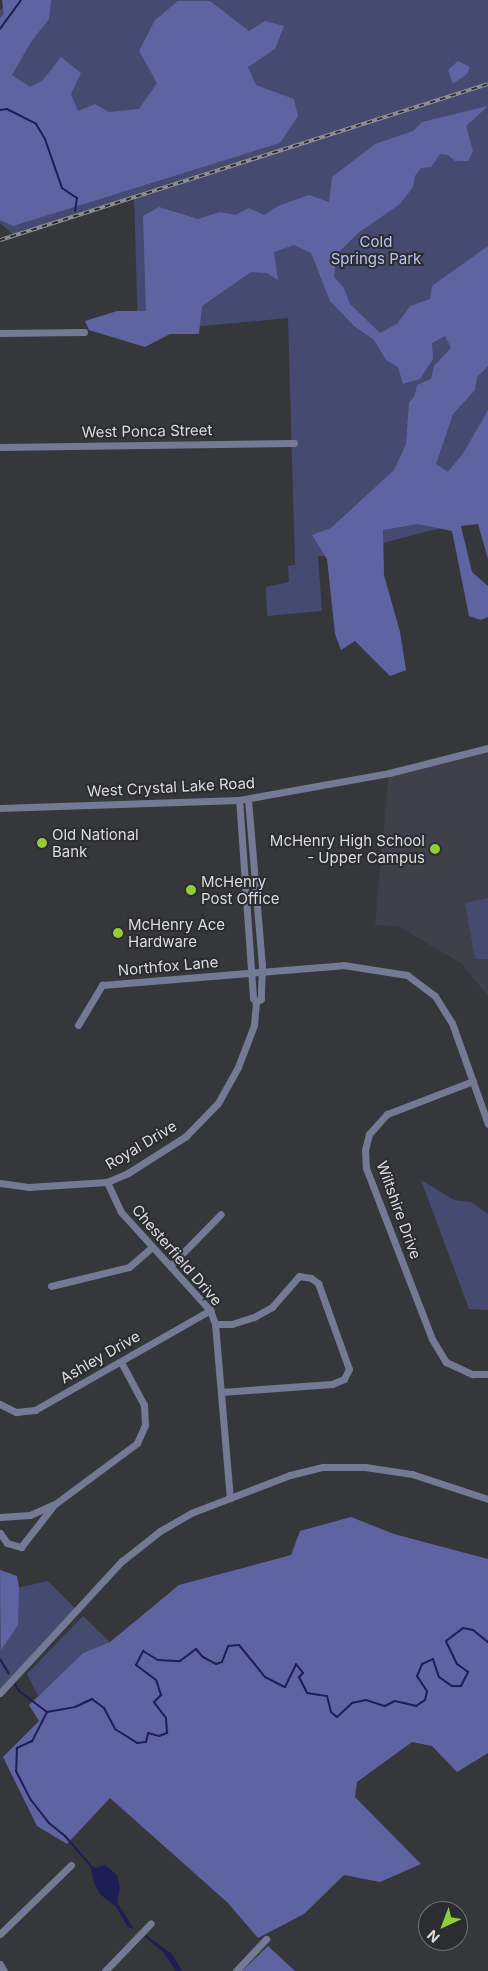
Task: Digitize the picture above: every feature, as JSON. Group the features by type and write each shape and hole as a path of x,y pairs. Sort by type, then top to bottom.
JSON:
{"street":[{"path":"0,333 84,332"},
{"name":"West Ponca Street","path":"0,448 294,443"},
{"name":"West Crystal Lake Road","path":"0,808 239,800 389,773 488,748"},
{"name":"Royal Drive","path":"248,798 262,972 261,999 256,1002"},
{"name":"Royal Drive","path":"0,1183 62,1187 107,1182 128,1173 186,1136 218,1103 238,1067 254,1025 256,1002 239,800"},
{"path":"253,972 344,965 407,975 435,996 452,1023 488,1124"},
{"name":"Northfox Lane","path":"78,1025 102,985 253,972"},
{"name":"Wiltshire Drive","path":"473,1081 387,1114 369,1134 365,1150 366,1168 432,1339 446,1362 472,1374 488,1374"},
{"name":"Chesterfield Drive","path":"107,1182 121,1212 210,1310 215,1324 230,1498"},
{"path":"170,1265 222,1214"},
{"path":"51,1286 130,1267 152,1247"},
{"path":"215,1324 232,1324 254,1317 272,1307 299,1276 311,1278 318,1283 349,1369 344,1379 332,1384 221,1392"},
{"name":"Ashley Drive","path":"0,1404 16,1412 35,1410 210,1310"},
{"path":"0,1516 30,1516 55,1504 137,1443 145,1425 144,1404 121,1362"},
{"path":"0,1693 122,1560 160,1530 191,1513 290,1475 332,1467 365,1468 412,1474 488,1499"},
{"path":"0,1533 7,1543 21,1547 55,1504"},
{"path":"0,1934 71,1865"},
{"path":"105,1971 151,1923"},
{"path":"236,1971 266,1939"},
{"path":"0,1964 4,1971"}],"shaded area":[{"path":"2,0 51,0 49,19 31,42 12,75 30,87 43,80 61,57 81,73 71,94 78,111 95,104 109,112 139,109 157,83 139,51 155,20 178,1 210,1 249,31 265,21 284,26 275,49 248,67 256,85 294,99 298,116 280,143 13,226 0,220 0,18 4,14"},
{"path":"458,61 470,67 467,74 453,84 448,70"},
{"path":"488,106 466,126 473,151 468,161 455,161 448,155 440,154 431,167 421,168 415,176 413,187 400,204 358,233 336,255 334,277 344,288 350,304 380,333 397,324 410,306 430,299 432,286 488,246 488,366 477,377 475,390 453,414 436,464 448,472 464,452 488,410 488,559 478,524 461,526 472,572 488,586 488,617 481,620 469,616 452,531 418,524 383,530 384,575 400,632 406,670 390,676 355,641 341,650 335,634 327,559 312,535 331,528 394,470 406,444 409,403 415,395 417,385 431,379 434,366 451,348 445,336 432,343 433,359 420,379 403,384 398,367 386,360 374,340 354,326 330,301 311,253 294,245 274,252 278,280 267,273 251,272 202,306 199,334 170,334 145,347 89,330 85,321 117,311 146,311 143,216 159,207 198,219 220,212 235,215 249,208 264,215 278,206 309,195 329,202 332,177 375,144 413,131 422,122"},
{"name":"McHenry High School - Upper Campus","path":"488,748 488,996 461,963 398,926 375,925 389,773"},
{"path":"351,1517 394,1534 488,1559 488,1753 457,1772 432,1746 412,1742 357,1782 355,1797 421,1864 380,1882 344,1875 304,1914 258,1938 228,1903 110,1798 67,1844 37,1826 3,1757 39,1721 29,1705 83,1653 110,1642 179,1585 291,1555 300,1531"},
{"path":"0,1570 17,1576 19,1587 18,1625 1,1650"},
{"path":"90,1865 96,1868 105,1865 117,1875 120,1888 117,1902 134,1929 128,1927 116,1907 100,1894 94,1883"},
{"path":"146,1935 172,1954 182,1971 176,1971 164,1953 144,1936"},
{"path":"268,1946 295,1971 242,1971"}],"green space":[{"name":"Cold Springs Park","path":"10,0 488,0 488,516 332,556 318,556 322,611 267,616 266,587 289,582 288,566 295,565 288,318 138,332 134,197 14,235 0,223 0,10"},
{"path":"488,898 488,959 475,959 465,903"},
{"path":"421,1180 454,1200 471,1202 488,1214 488,1310 469,1309"},
{"path":"48,1581 76,1609 0,1693 0,1589 4,1591"},
{"path":"83,1616 110,1642 83,1653 38,1696 27,1674"}],"waterway":[{"path":"0,29 21,0"},
{"path":"0,110 7,109 36,124 45,139 62,188 77,198 75,211"},
{"path":"14,1683 19,1691 47,1712 75,1707 92,1699 104,1708 115,1729 137,1743 146,1742 148,1733 159,1736 167,1733 166,1718 154,1702 161,1695 156,1680 136,1665 143,1651 158,1660 180,1661 196,1649 203,1657 216,1664 222,1662 228,1646 239,1645 265,1677 285,1687 296,1664 303,1673 299,1677 307,1693 327,1696 331,1712 337,1717 352,1703 366,1700 385,1706 395,1701 416,1706 425,1700 427,1691 417,1676 422,1664 433,1659 439,1677 452,1686 461,1686 468,1672 457,1664 446,1641 463,1628 473,1630 488,1642"},
{"path":"0,1659 9,1674"},
{"path":"47,1712 32,1741 17,1748 16,1771 31,1800 49,1823 65,1836 90,1865"}],"railway":[{"path":"0,240 488,84"}],"place":[{"name":"Old National Bank","path":"42,843"},
{"name":"McHenry High School - Upper Campus","path":"435,849"},
{"name":"McHenry Post Office","path":"191,890"},
{"name":"McHenry Ace Hardware","path":"118,933"}]}
